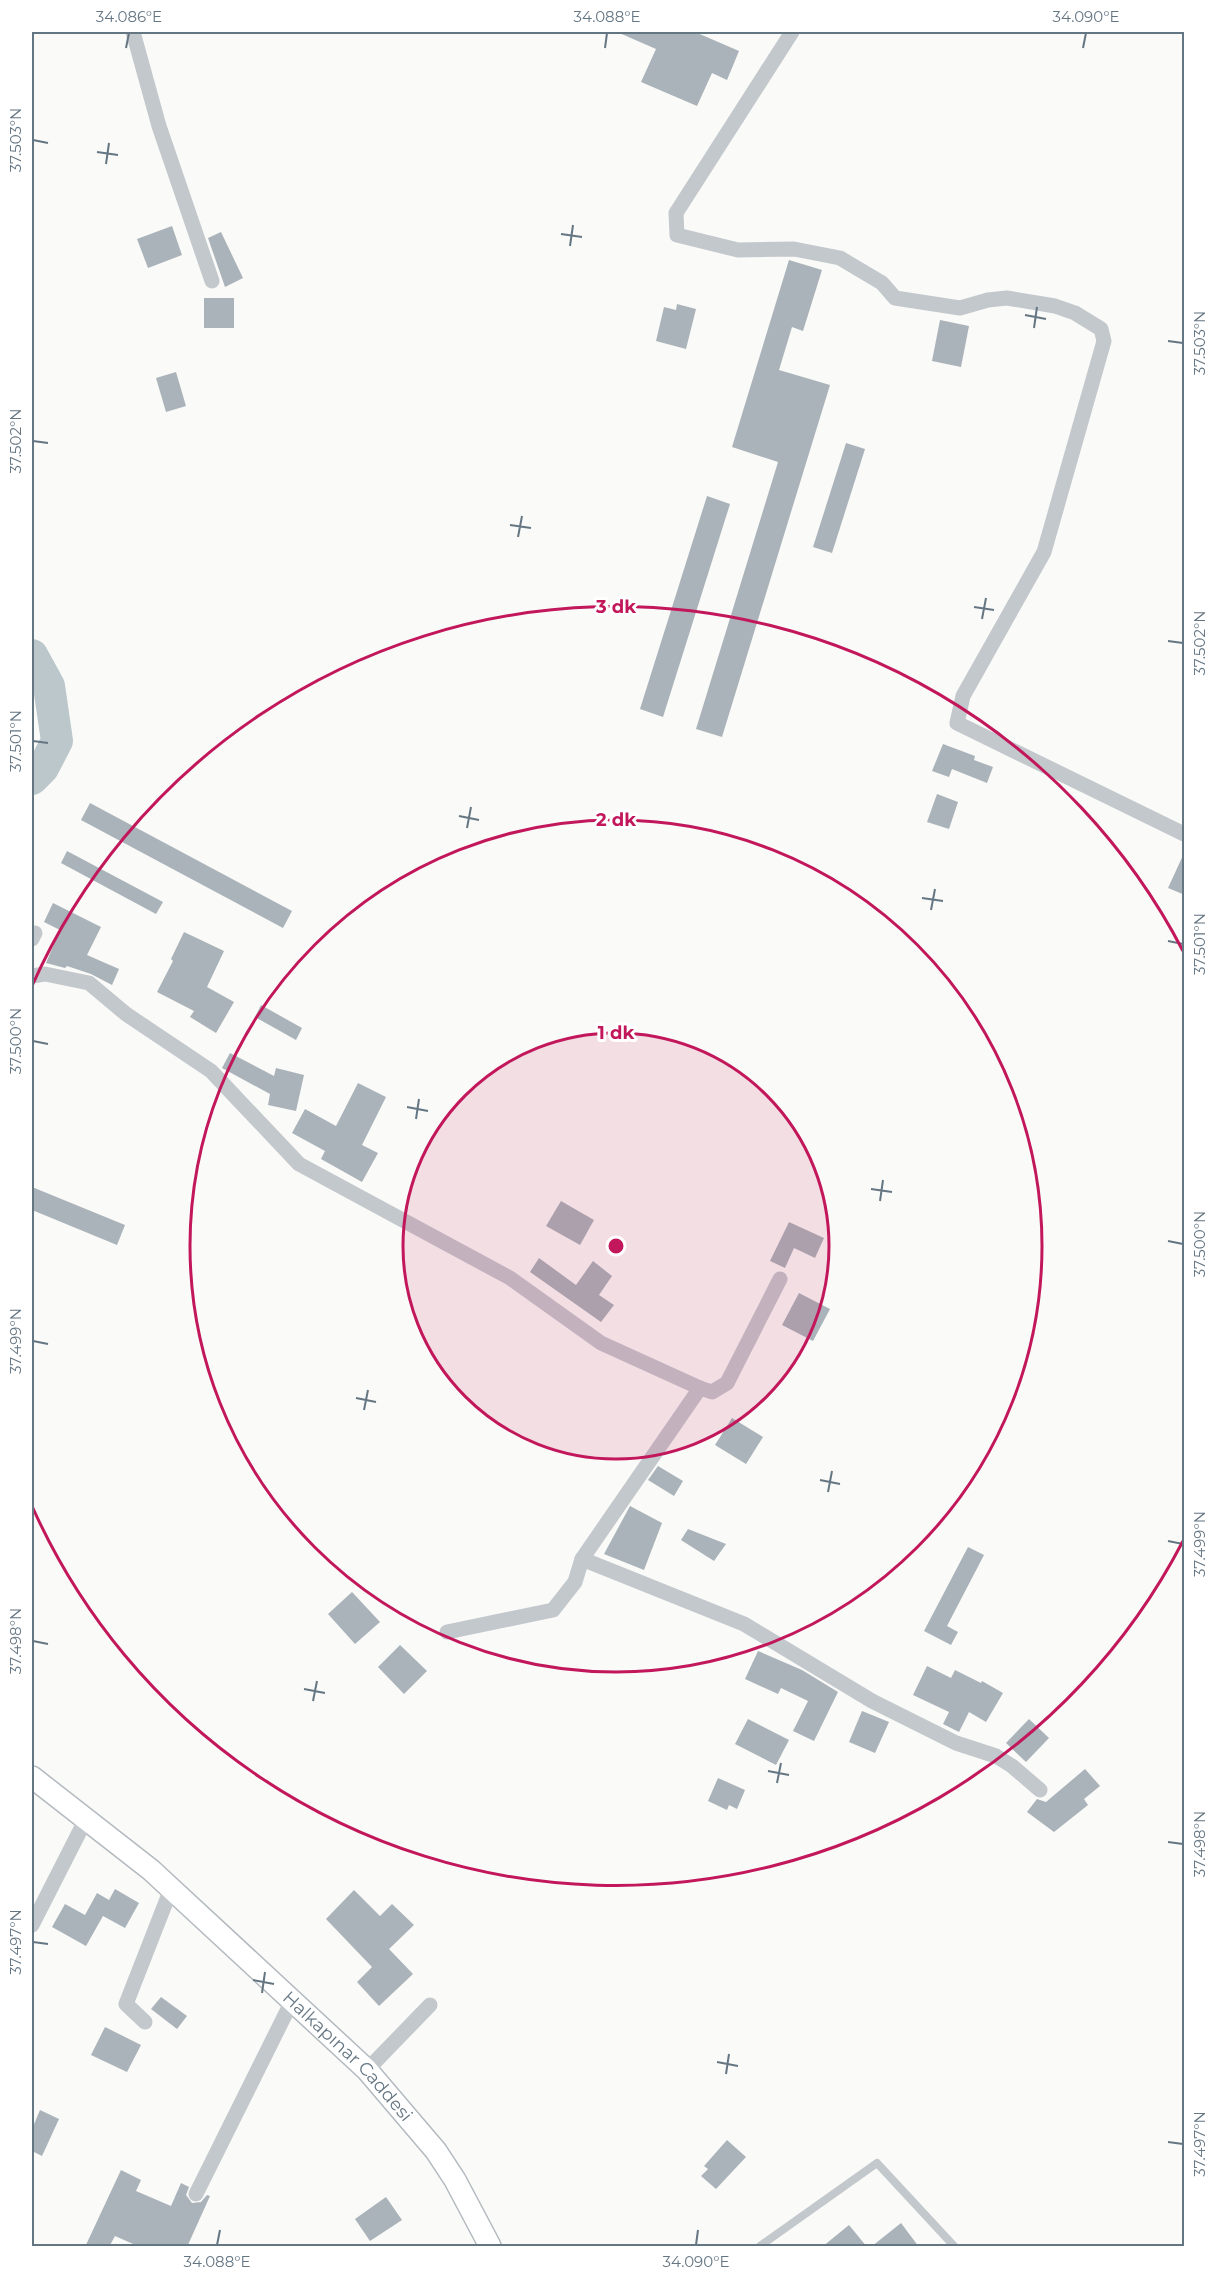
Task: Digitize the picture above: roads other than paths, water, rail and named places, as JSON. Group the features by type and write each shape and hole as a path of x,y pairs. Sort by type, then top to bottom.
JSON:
{"main road":[{"name":"Halkapınar Caddesi","path":"32,1777 151,1870 367,2070 436,2151 455,2180 490,2247"}],"street":[{"path":"133,32 159,126 212,281"},
{"path":"792,32 676,213 677,235 738,250 794,249 840,258 882,283 895,298 960,308 988,300 1006,298 1055,306 1075,313 1101,329 1104,341 1044,552 963,696 957,723 1185,834"},
{"path":"32,976 45,974 89,983 126,1014 211,1071 299,1164 510,1278 601,1343 700,1388 712,1392 727,1383 780,1279"},
{"path":"447,1632 553,1610 575,1582 582,1559 700,1388"},
{"path":"582,1559 744,1624 872,1701 956,1743 996,1756 1012,1766 1040,1790"},
{"path":"32,1925 86,1819"},
{"path":"144,2022 126,2004 171,1889"},
{"path":"196,2194 292,2001"},
{"path":"367,2070 430,2005"}],"lane":[{"path":"760,2247 878,2163 954,2247"}],"waterway":[{"path":"32,655 49,686 57,741 43,768 32,779"}]}
